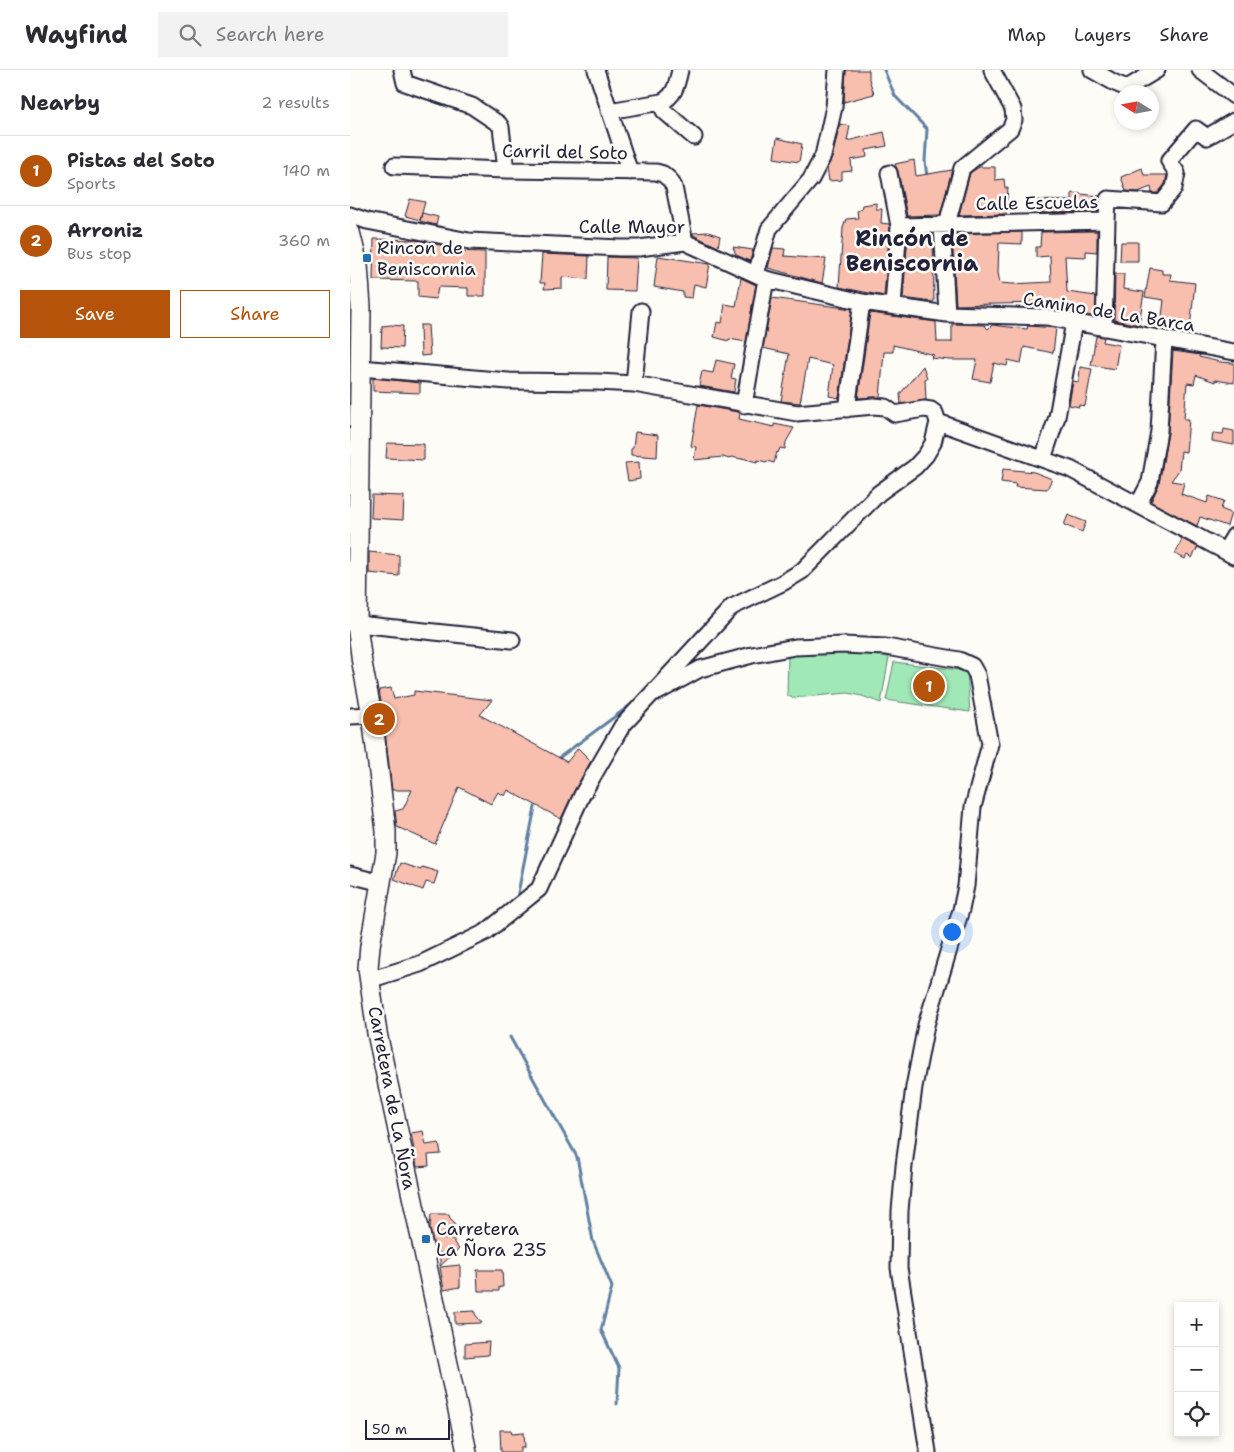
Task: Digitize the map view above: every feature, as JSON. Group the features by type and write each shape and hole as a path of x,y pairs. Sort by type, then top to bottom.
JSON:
{"main road":[{"name":"Carretera de La Ñora","path":"350,232 357,253 355,341 361,368 355,388 357,624 372,714 386,831 386,853 382,883 370,946 369,980 377,1033 467,1452"}],"street":[{"path":"402,70 403,79 408,84 472,106 499,124 501,127 506,170"},
{"path":"596,70 630,172"},
{"path":"610,111 661,102 669,98 673,93 680,70"},
{"path":"744,404 769,229 811,179 823,156 834,107 837,70"},
{"path":"947,314 945,224 962,168 1010,129 1014,120 1013,109 992,70"},
{"path":"1092,70 1127,88 1157,70"},
{"path":"1200,70 1234,96"},
{"path":"661,102 664,111 694,137"},
{"name":"Calle Escuelas","path":"899,226 1107,221 1108,199 1162,203 1174,188 1177,173 1169,160 1196,129 1207,138 1234,121"},
{"name":"Carril del Soto","path":"394,166 656,172 663,174 674,187 685,242"},
{"path":"889,173 899,226 893,306"},
{"name":"Calle Mayor","path":"350,215 367,221 477,242 620,248 639,248 685,242 761,276 862,302 947,314"},
{"path":"357,253 356,236 358,229 367,221"},
{"path":"1104,328 1107,221"},
{"path":"847,409 862,302"},
{"path":"634,384 641,311"},
{"name":"Camino de La Barca","path":"947,314 1046,317 1234,352"},
{"path":"1043,459 1058,417 1074,322"},
{"path":"1138,505 1150,482 1160,431 1164,339"},
{"path":"361,368 508,381 634,384 797,414 880,406 895,414 924,409 935,413 938,422 933,443 926,455 915,467 879,493 802,571 732,608 622,726 582,795 539,889 486,932 420,964 369,980"},
{"path":"938,422 1070,469 1230,553 1234,536"},
{"path":"357,624 512,640"},
{"path":"648,698 700,669 752,655 795,647 843,645 886,647 959,660 972,666 977,675 990,744 973,807 966,886 961,910 926,1025 914,1087 899,1220 899,1268 928,1452"},
{"path":"350,716 372,714"},
{"path":"350,875 382,883"}],"green space":[{"path":"825,651 872,653 889,657 881,703 848,693 793,698 787,695 788,655"},
{"path":"894,662 967,671 970,712 886,700"}],"building":[{"path":"846,70 869,70 869,79 874,94 844,102"},
{"path":"840,124 850,126 847,141 884,132 887,146 866,150 867,157 851,160 852,171 842,172 842,180 829,181 827,168 832,158"},
{"path":"777,138 802,144 799,162 774,158"},
{"path":"914,160 916,176 952,170 940,215 907,216 895,164"},
{"path":"979,167 995,167 995,180 1004,179 1005,188 1008,188 1006,214 959,215 970,173"},
{"path":"1142,168 1144,175 1167,175 1165,184 1158,193 1152,193 1151,187 1138,192 1126,191 1121,177"},
{"path":"1072,193 1099,196 1098,212 1042,213 1042,211 1035,211 1035,200 1072,201"},
{"path":"410,199 425,202 420,220 405,216"},
{"path":"876,203 876,209 882,209 881,223 889,224 890,227 884,296 839,287 843,228 846,219 858,218 857,211 861,209 862,205"},
{"path":"422,213 438,217 436,225 420,221"},
{"path":"1097,231 1097,252 1086,251 1086,257 1065,256 1067,292 1096,296 1095,317 1038,307 1038,303 956,305 952,234 1022,232 1022,244 999,243 998,273 1000,283 1012,284 1051,282 1050,256 1036,257 1036,247 1040,247 1041,232"},
{"path":"708,232 720,236 718,247 693,235 693,233"},
{"path":"908,235 933,235 933,302 903,298"},
{"path":"374,239 415,240 456,248 455,251 485,252 485,296 468,296 468,288 438,287 436,299 418,297 418,281 373,280"},
{"path":"1121,242 1138,242 1138,261 1120,261"},
{"path":"733,247 753,250 750,261 736,255"},
{"path":"773,248 785,249 784,256 826,259 822,283 768,268"},
{"path":"542,254 589,256 588,279 562,277 562,288 544,289 545,283 540,283"},
{"path":"658,256 710,264 706,287 694,284 692,298 683,297 683,292 654,287"},
{"path":"607,257 637,258 635,291 606,290"},
{"path":"1150,268 1162,270 1162,274 1171,274 1170,280 1195,283 1190,328 1161,324 1164,300 1145,297"},
{"path":"1115,274 1124,274 1123,289 1144,292 1139,325 1114,320"},
{"path":"741,278 756,285 746,342 729,339 729,341 714,337 717,322 722,323 725,304 736,306"},
{"path":"772,298 852,309 839,398 829,396 833,365 808,359 800,403 781,401 789,354 763,348"},
{"path":"870,313 936,322 937,342 952,342 952,324 984,325 988,329 992,325 1027,329 1028,326 1056,328 1053,353 1024,347 1021,363 1008,360 1007,366 994,363 990,382 973,379 977,360 931,358 934,355 893,345 893,352 884,352 880,397 858,398"},
{"path":"420,325 428,325 430,355 421,356"},
{"path":"382,326 403,326 402,348 381,347"},
{"path":"1096,336 1104,337 1103,342 1119,345 1115,369 1091,365"},
{"path":"1173,351 1200,355 1199,357 1220,362 1234,363 1234,383 1215,380 1215,382 1196,375 1194,384 1187,383 1184,419 1189,419 1186,452 1181,451 1179,470 1171,481 1184,483 1181,494 1207,503 1209,496 1224,501 1221,509 1231,513 1227,526 1200,517 1197,526 1151,502 1159,484 1168,433"},
{"path":"716,360 734,364 731,378 736,379 734,392 699,386 702,371 713,373"},
{"path":"923,366 927,378 925,379 926,400 901,404 900,394"},
{"path":"1080,367 1092,369 1085,406 1079,405 1079,407 1069,405 1073,381 1079,382"},
{"path":"373,378 420,383 420,393 373,391"},
{"path":"698,405 738,412 740,413 739,419 774,427 774,424 794,428 786,442 785,449 780,448 777,452 774,463 731,457 729,459 723,457 694,460 696,447 691,446"},
{"path":"1224,429 1234,431 1234,445 1212,441 1213,433 1223,434"},
{"path":"635,432 658,435 657,457 631,455"},
{"path":"387,443 424,444 424,460 386,458"},
{"path":"639,462 640,479 628,481 625,463"},
{"path":"1003,469 1034,472 1052,479 1047,489 1015,487 1016,484 1001,482"},
{"path":"372,495 404,496 403,520 371,518"},
{"path":"1068,515 1086,522 1082,532 1064,525"},
{"path":"1182,539 1198,547 1192,558 1187,555 1185,559 1175,554"},
{"path":"369,552 399,555 399,576 369,573"},
{"path":"391,688 394,699 414,695 414,691 492,700 480,715 567,762 578,748 591,761 561,819 508,790 505,796 498,792 491,804 459,787 435,844 397,827 395,811 403,809 412,790 392,790 379,690"},
{"path":"400,863 421,870 422,867 438,872 434,884 426,882 423,890 394,879"},
{"path":"423,1131 426,1145 439,1143 441,1154 428,1155 429,1166 417,1167 411,1133"},
{"path":"431,1214 449,1214 455,1223 443,1239 454,1239 454,1243 459,1249 440,1266 440,1252 435,1252 430,1228"},
{"path":"460,1265 460,1287 444,1290 440,1267"},
{"path":"477,1270 502,1270 503,1287 499,1287 499,1291 478,1291"},
{"path":"475,1311 475,1314 482,1323 455,1324 455,1312"},
{"path":"489,1342 488,1355 465,1357 465,1344"},
{"path":"500,1430 511,1430 512,1433 524,1432 525,1447 521,1447 521,1452 501,1452"}],"waterway":[{"path":"884,70 895,96 927,129 925,161 927,177"},
{"path":"560,757 636,701"},
{"path":"517,898 535,807"},
{"path":"510,1037 577,1157 593,1241 612,1287 601,1330 619,1368 617,1404"}],"place":[{"name":"Rincon de Beniscornia","path":"367,258"},
{"name":"Pistas del Soto","path":"929,686"},
{"name":"Arroniz","path":"379,719"},
{"name":"Carretera La Ñora 235","path":"426,1239"}],"district":[{"name":"Rincón de Beniscornia","path":"912,250"}]}
